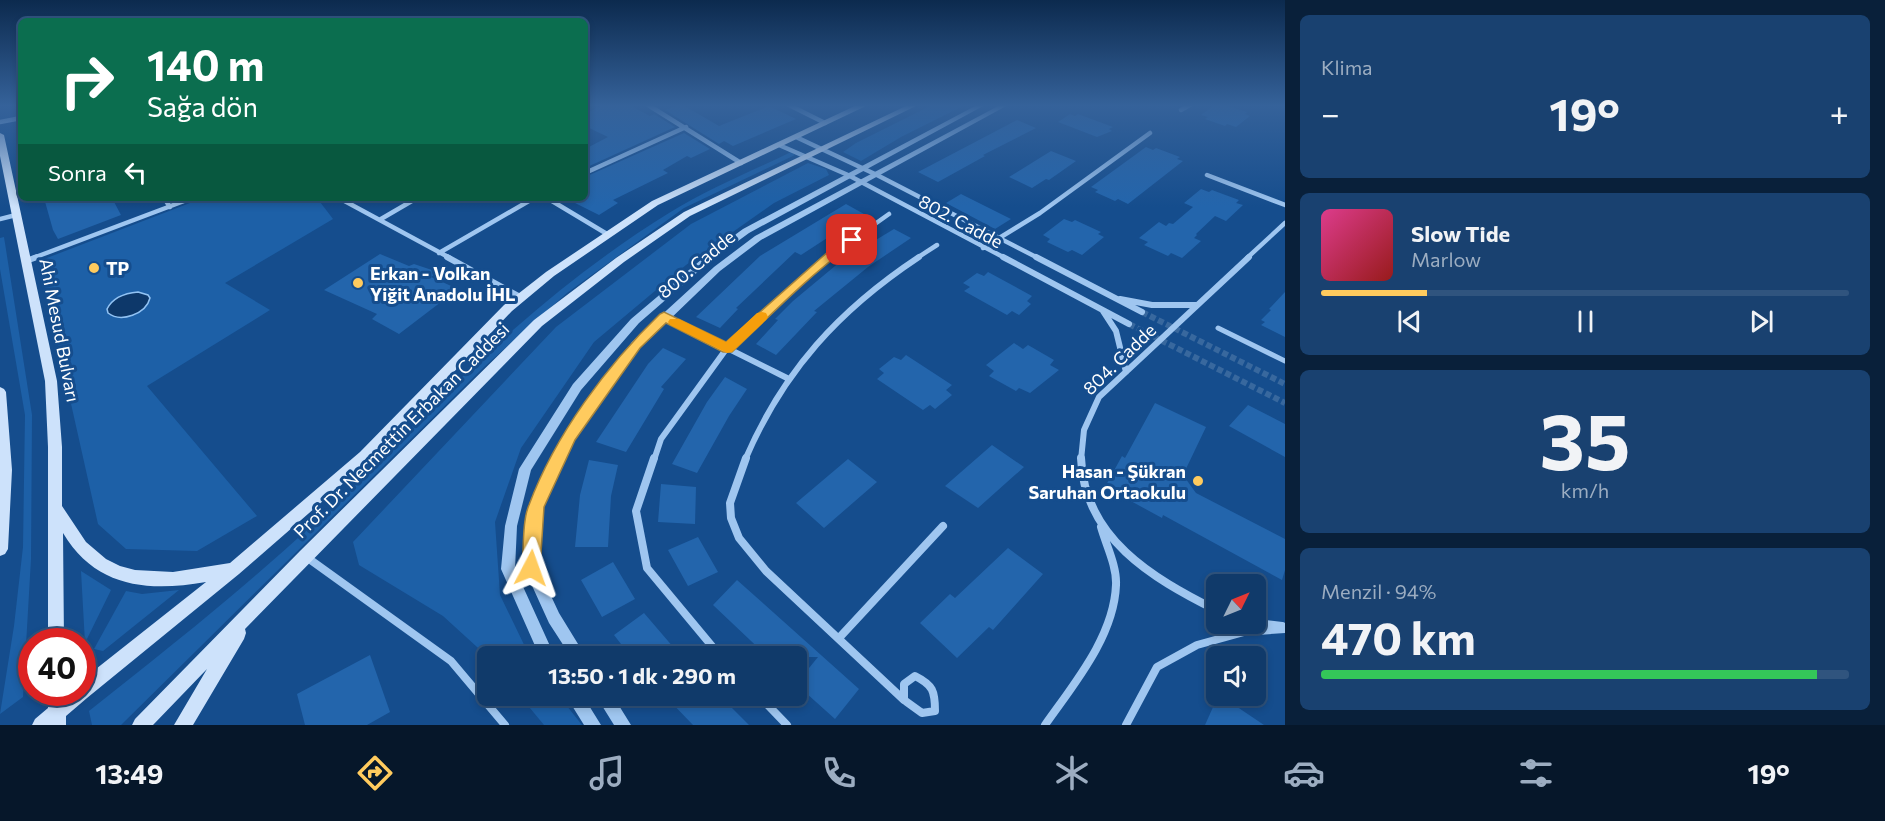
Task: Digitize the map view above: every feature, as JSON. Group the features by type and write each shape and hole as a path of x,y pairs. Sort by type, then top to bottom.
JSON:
{"main road":[{"name":"Ahi Mesud Bulvarı","path":"1,139 51,381 56,447 57,628"},
{"name":"Prof. Dr. Necmettin Erbakan Caddesi","path":"96,680 234,569 365,456 520,297 607,234 655,203 792,139"},
{"name":"Prof. Dr. Necmettin Erbakan Caddesi","path":"141,725 305,556 538,323 620,260 687,214 843,139"},
{"path":"0,392 5,429 6,468 0,549"},
{"path":"56,508 84,549 111,571 127,577 182,579 234,569"},
{"path":"183,725 251,613"},
{"name":"Prof. Dr. Necmettin Erbakan Caddesi","path":"41,725 57,719 69,706"}],"street":[{"path":"588,172 660,139"},
{"path":"704,139 741,163"},
{"name":"802. Cadde","path":"800,139 877,175 1142,312"},
{"name":"800. Cadde","path":"543,646 508,569 511,526 525,469 577,387 635,321 705,261 747,231 917,139"},
{"name":"800. Cadde","path":"572,646 554,618 531,568 536,507 569,437 636,345 717,269 758,238 943,139"},
{"path":"983,248 1040,213 1142,139"},
{"name":"802. Cadde","path":"780,145 848,175 1129,324"},
{"path":"1207,175 1285,205"},
{"path":"166,201 170,207"},
{"path":"26,261 185,201"},
{"path":"345,201 520,297"},
{"path":"381,219 412,201"},
{"path":"439,253 529,201"},
{"path":"552,201 607,234"},
{"path":"713,646 647,568 636,511 661,439 727,348 834,252 889,214"},
{"path":"0,219 16,215"},
{"name":"804. Cadde","path":"1206,605 1185,595 1127,555 1101,526 1083,485 1080,448 1087,414 1100,397 1285,223"},
{"path":"904,699 754,559 733,525 728,505 750,445 787,378 826,332 855,303 901,267 937,245"},
{"path":"1112,297 1152,305 1197,305"},
{"path":"1103,311 1116,331 1126,372"},
{"path":"664,317 787,378"},
{"path":"1218,328 1285,361"},
{"path":"839,638 943,526"},
{"path":"1045,725 1083,669 1107,621 1116,585 1101,526"},
{"path":"305,556 451,661 505,725"},
{"path":"1266,625 1285,628"},
{"path":"1126,725 1157,667 1197,645 1244,632 1285,628"},
{"path":"581,706 593,725"},
{"path":"611,706 623,725"},
{"path":"769,706 787,725"}],"shaded area":[{"path":"864,139 898,139 861,161 843,152"},
{"path":"791,152 795,155 684,208 567,293 484,367 121,725 92,725 89,711 202,620 285,549 338,501 487,353 550,298 649,226 713,188"},
{"path":"808,163 826,169 829,175 774,203 686,265 594,342 521,448 495,522 500,595 525,646 477,647 443,616 359,565 353,542 556,327 691,224"},
{"path":"195,201 319,201 333,219 225,283 270,310 147,386 257,516 197,551 126,549 98,524 39,261"},
{"path":"4,237 32,415 31,559 27,628 18,628 18,701 0,714 14,626 23,547 25,415 0,269 0,238"},
{"path":"138,292 150,298 144,308 126,317 113,316 108,313 107,309 116,299"},
{"path":"81,571 111,590 92,628 84,628"},
{"path":"179,590 103,651 96,649 96,645 126,591 142,594"},
{"path":"528,706 567,706 582,725 544,725"}],"building":[{"path":"604,139 649,139 588,167 588,147"},
{"path":"671,139 693,139 710,149 691,158 687,156 663,170 668,173 613,200 618,203 599,215 571,201 588,201 588,176"},
{"path":"711,139 750,139 733,146 724,141 719,144"},
{"path":"981,139 1015,139 938,182 918,172"},
{"path":"1146,147 1153,150 1156,148 1180,157 1177,159 1183,161 1128,204 1095,192 1098,190 1091,187"},
{"path":"1051,151 1076,161 1049,180 1046,179 1032,188 1009,177"},
{"path":"1201,189 1209,192 1212,190 1239,200 1236,203 1243,205 1226,221 1215,216 1196,234 1194,238 1201,241 1182,258 1171,253 1168,256 1144,245 1148,242 1139,238 1159,222 1166,226 1169,223 1173,224 1193,207 1184,203"},
{"path":"961,194 1011,219 995,229 946,203"},
{"path":"45,201 114,201 121,215 58,239"},
{"path":"846,204 864,214 801,255 795,252 736,308 738,309 720,328 696,317 760,256"},
{"path":"1064,219 1072,222 1075,220 1101,232 1098,234 1104,237 1082,255 1072,250 1068,252 1047,242 1050,239 1043,235"},
{"path":"894,229 911,238 868,267 814,311 817,312 776,355 756,344 778,320 775,319 793,301 841,261"},
{"path":"380,254 409,266 414,264 438,272 431,277 458,289 399,334 372,319 377,314 324,290"},
{"path":"988,272 1032,296 1027,301 1031,304 1019,315 1012,311 1007,315 964,291 970,287 963,283 977,273 984,276"},
{"path":"1285,292 1285,337 1261,325 1265,322 1261,320"},
{"path":"1014,343 1023,349 1028,345 1054,360 1050,365 1059,370 1030,393 1019,388 1016,391 989,376 994,371 986,365"},
{"path":"663,348 686,359 661,387 664,389 626,452 596,442 648,364"},
{"path":"906,355 952,385 946,390 952,395 935,409 930,405 923,410 877,379 884,373 879,369 894,357 901,360"},
{"path":"725,377 747,389 697,473 672,464 707,402"},
{"path":"1155,403 1206,427 1183,475 1196,493 1285,539 1285,570 1282,580 1163,515 1162,518 1105,487 1122,456 1125,458"},
{"path":"1248,405 1285,424 1285,457 1229,426"},
{"path":"992,445 1024,467 978,508 945,486"},
{"path":"848,459 877,482 824,528 796,503"},
{"path":"589,460 618,465 611,496 608,547 575,547 580,495"},
{"path":"661,484 696,487 695,524 658,522"},
{"path":"698,537 718,572 688,586 668,550"},
{"path":"1008,548 1043,574 993,630 989,627 957,658 920,623 950,594 955,598"},
{"path":"613,562 635,599 602,617 581,580"},
{"path":"737,580 859,689 835,719 807,694 807,670 818,657 807,657 807,646 756,646 713,605"},
{"path":"644,613 672,646 622,646 614,635"},
{"path":"370,655 390,712 367,725 305,725 297,694"},
{"path":"675,706 730,706 749,725 693,725"},
{"path":"1214,706 1236,706 1264,725 1205,725"}],"tunnel":[{"path":"1142,312 1285,384"},
{"path":"1129,324 1285,403"}],"slow traffic":[{"path":"674,322 727,348 762,317"}],"place":[{"name":"TP","path":"94,268"},
{"name":"Erkan - Volkan Yiğit Anadolu İHL","path":"358,283"},
{"name":"Hasan - Şükran Saruhan Ortaokulu","path":"1198,481"}],"route":[{"path":"531,568 536,507 569,437 636,345 664,317 727,348 834,252 852,240"}]}
